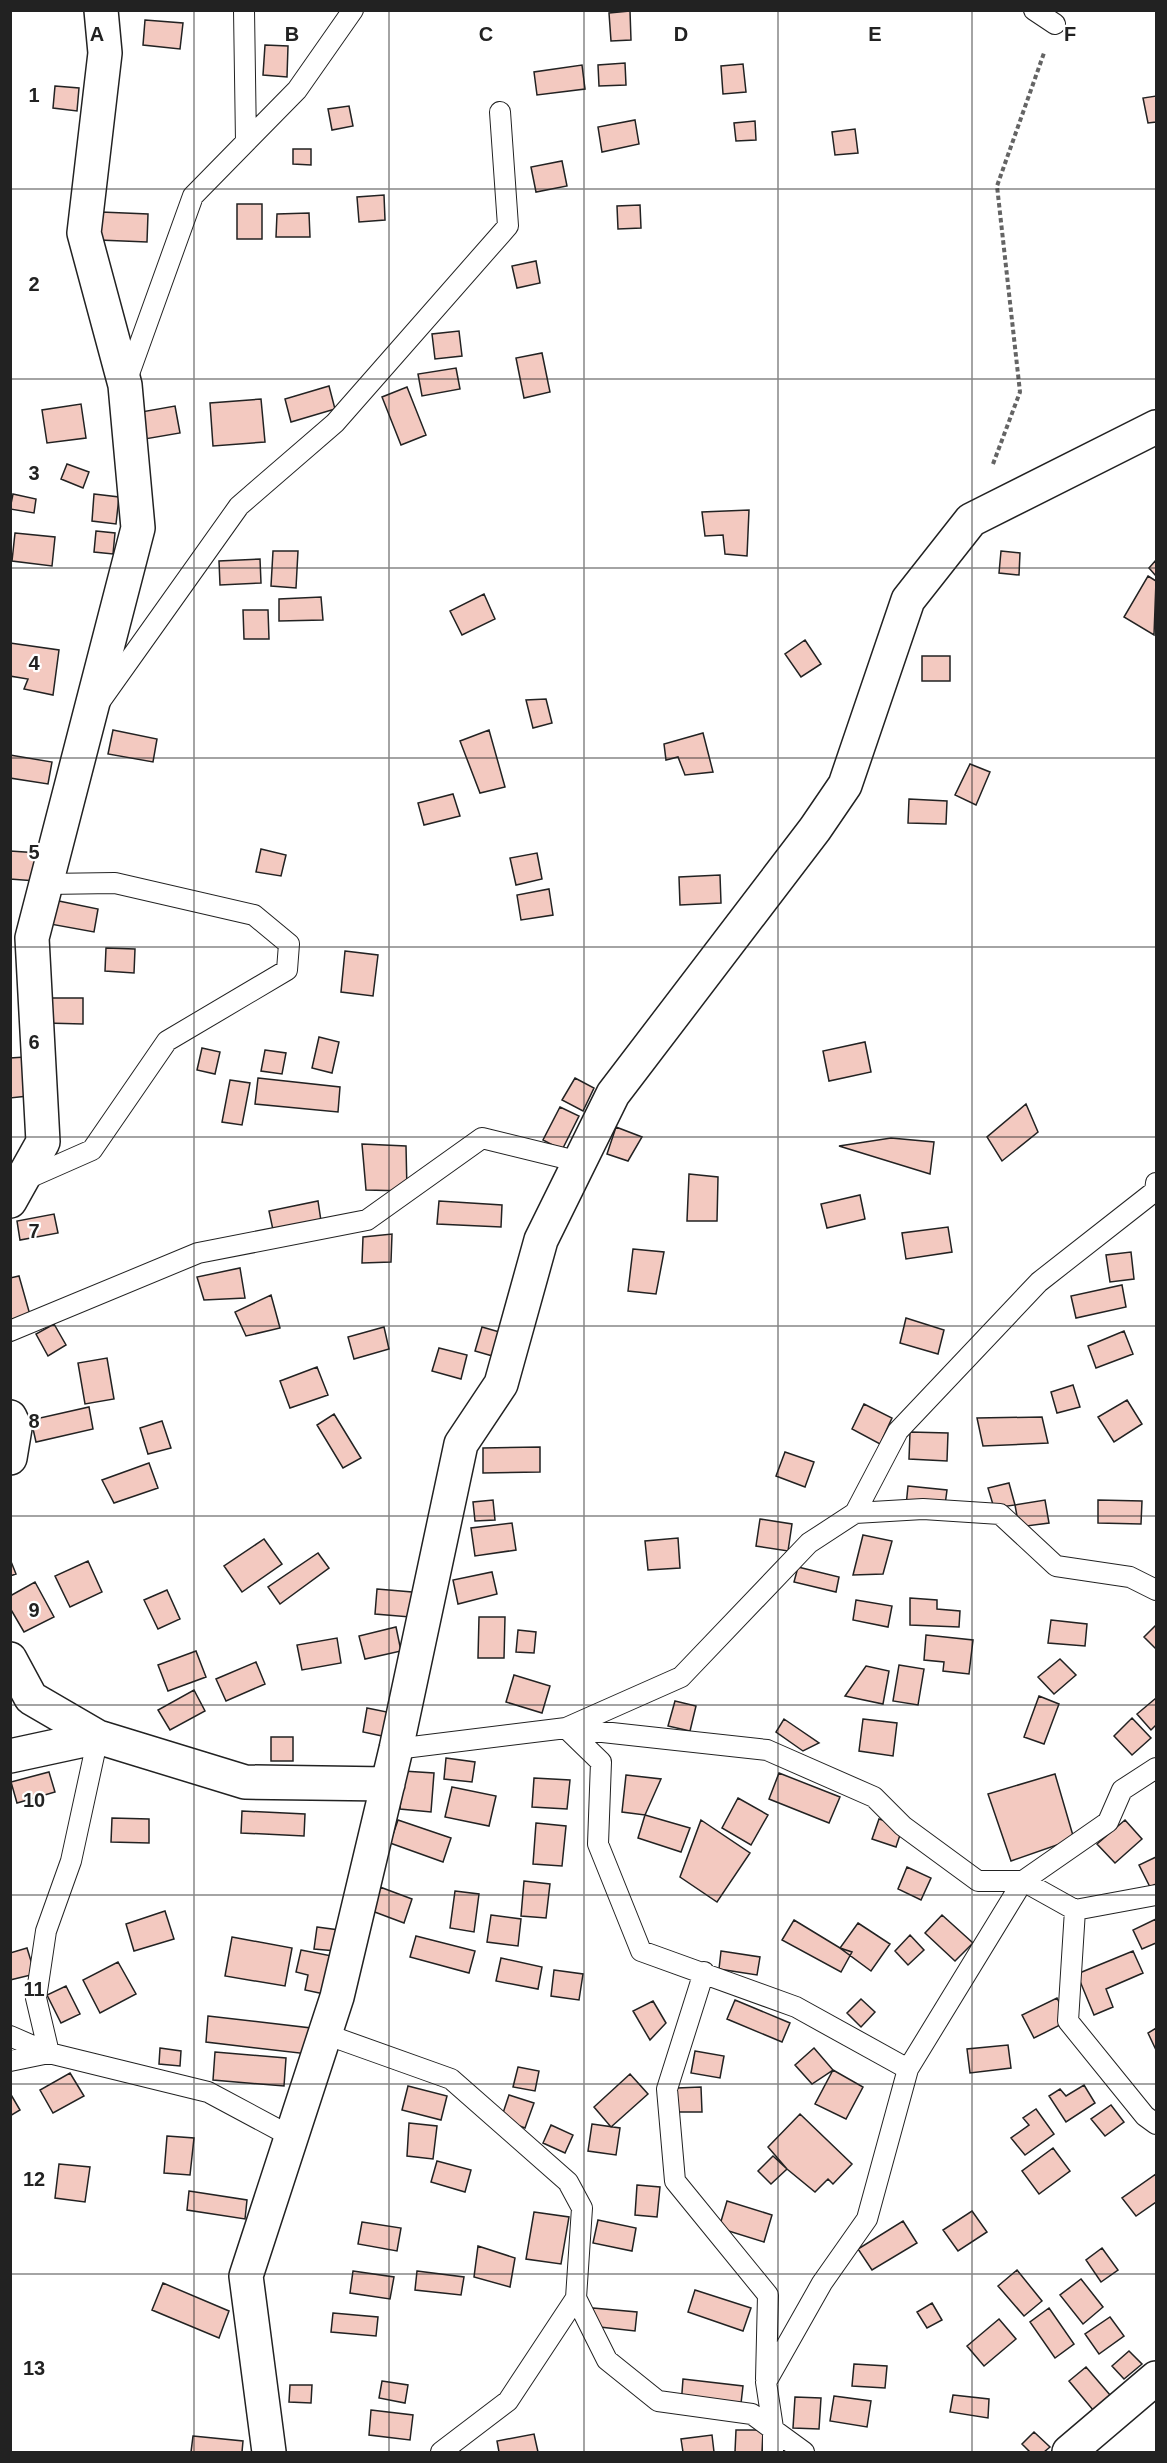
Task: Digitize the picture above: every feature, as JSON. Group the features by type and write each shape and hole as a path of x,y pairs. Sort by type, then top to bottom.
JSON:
{"street":[{"path":"16,1191 44,1142 21,942 46,884 138,528 125,385 84,233 105,53 101,10"},
{"path":"269,2452 246,2276 337,1998 396,1749 461,1444 501,1384 541,1240 614,1094 815,829 845,785 908,600 971,520 1156,427"},
{"path":"10,1417 15,1428 10,1458"},
{"path":"10,1659 31,1698 98,1737 245,1782 388,1784"},
{"path":"10,1756 98,1737"},
{"path":"1070,2452 1156,2378"}],"lane":[{"path":"244,10 246,142"},
{"path":"125,385 193,195 297,90 353,10"},
{"path":"1034,10 1055,24"},
{"path":"89,716 239,506 335,423 508,226 500,112"},
{"path":"16,1191 92,1150 167,1041 287,970 289,944 254,915 115,883 46,884"},
{"path":"10,1331 198,1253 367,1220 482,1138 580,1161"},
{"path":"566,1728 681,1677 809,1543 855,1513 898,1431 951,1372 1039,1282 1156,1188"},
{"path":"855,1513 923,1509 999,1514 1056,1566 1130,1577 1156,1590"},
{"path":"566,1728 602,1762 598,1844 640,1951 704,1972 796,2007 908,2069"},
{"path":"396,1749 566,1728 767,1750 874,1797 903,1826 978,1881 1023,1881 1075,1910 1156,1895"},
{"path":"49,2053 36,1998 46,1931 71,1861 98,1737"},
{"path":"766,2382 822,2283 867,2219 908,2069 1023,1881 1108,1822 1122,1790 1156,1768"},
{"path":"1075,1910 1068,2020 1145,2116 1156,2124"},
{"path":"704,1972 667,2089 675,2181 768,2295 766,2382 773,2427 773,2452"},
{"path":"325,2034 451,2079 568,2182 582,2208 576,2298 508,2401 441,2452"},
{"path":"10,2036 49,2053 208,2092 292,2137"},
{"path":"10,2061 49,2053"},
{"path":"576,2298 607,2360 658,2401 752,2414 773,2427 804,2452"}],"path":[{"path":"971,520 1020,392 997,186 1055,24"}],"building":[{"path":"630,11 631,40 611,41 609,13"},
{"path":"145,20 183,23 180,49 143,45"},
{"path":"265,45 288,46 287,77 263,75"},
{"path":"625,63 626,85 599,86 598,65"},
{"path":"743,64 746,92 723,94 721,66"},
{"path":"582,65 585,89 537,95 534,72"},
{"path":"55,86 79,88 77,111 53,108"},
{"path":"1156,96 1156,122 1148,123 1143,98"},
{"path":"349,106 353,126 332,130 328,109"},
{"path":"635,120 639,144 602,152 598,127"},
{"path":"755,121 756,140 736,141 734,123"},
{"path":"855,129 858,153 835,155 832,132"},
{"path":"293,149 311,149 311,165 293,164"},
{"path":"562,161 567,186 536,192 531,167"},
{"path":"384,195 385,220 359,222 357,197"},
{"path":"237,204 262,204 262,239 237,239"},
{"path":"640,205 641,228 618,229 617,206"},
{"path":"101,212 148,214 147,242 99,240"},
{"path":"309,213 310,237 276,237 277,214"},
{"path":"536,261 540,283 517,288 512,266"},
{"path":"459,331 462,356 435,359 432,334"},
{"path":"542,353 550,392 524,398 516,358"},
{"path":"456,368 460,389 422,396 418,374"},
{"path":"329,386 335,409 291,422 285,399"},
{"path":"407,387 426,435 401,445 382,397"},
{"path":"261,399 265,442 213,446 210,403"},
{"path":"81,404 86,438 47,443 42,410"},
{"path":"175,406 180,433 145,439 141,412"},
{"path":"67,464 89,472 83,488 61,479"},
{"path":"13,494 36,499 34,513 10,509"},
{"path":"94,494 119,497 116,524 92,521"},
{"path":"749,510 747,556 725,554 723,535 705,536 702,512"},
{"path":"96,531 115,533 113,554 94,552"},
{"path":"15,533 55,537 52,566 12,561"},
{"path":"273,551 298,551 296,588 271,586"},
{"path":"1001,551 1020,553 1019,575 999,573"},
{"path":"260,559 261,583 220,585 219,561"},
{"path":"1156,560 1156,576 1149,568"},
{"path":"1148,576 1156,581 1154,635 1124,617"},
{"path":"484,594 495,619 462,635 450,611"},
{"path":"321,597 323,620 279,621 279,599"},
{"path":"243,610 268,610 269,639 244,639"},
{"path":"805,640 821,664 801,677 785,654"},
{"path":"10,643 59,650 53,695 24,689 28,679 10,676"},
{"path":"922,656 950,656 950,681 922,681"},
{"path":"546,699 552,723 533,728 526,700"},
{"path":"113,730 157,739 153,762 108,754"},
{"path":"489,730 505,787 480,793 460,741"},
{"path":"703,733 713,772 685,775 678,757 666,760 664,744"},
{"path":"10,755 52,762 48,784 10,778"},
{"path":"970,764 990,772 976,805 955,795"},
{"path":"453,794 460,816 424,825 418,803"},
{"path":"909,799 947,801 946,824 908,823"},
{"path":"261,849 286,855 281,876 256,872"},
{"path":"10,851 39,853 36,881 10,879"},
{"path":"537,853 542,879 516,885 510,858"},
{"path":"720,875 721,903 680,905 679,877"},
{"path":"549,889 553,915 521,920 517,895"},
{"path":"54,900 98,909 94,932 50,924"},
{"path":"106,948 135,949 134,973 105,971"},
{"path":"345,951 378,955 373,996 341,992"},
{"path":"46,998 83,998 83,1024 45,1023"},
{"path":"319,1037 339,1042 332,1073 312,1068"},
{"path":"865,1042 871,1072 829,1081 823,1051"},
{"path":"202,1048 220,1052 215,1074 197,1070"},
{"path":"265,1050 286,1053 282,1074 261,1071"},
{"path":"25,1057 28,1096 10,1098 10,1058"},
{"path":"258,1078 340,1087 338,1112 255,1104"},
{"path":"575,1078 594,1088 583,1111 562,1100"},
{"path":"230,1080 250,1083 242,1125 222,1122"},
{"path":"1026,1104 1038,1132 1002,1161 987,1137"},
{"path":"560,1107 579,1116 562,1150 543,1140"},
{"path":"616,1127 642,1137 628,1161 607,1154"},
{"path":"891,1138 934,1142 930,1174 839,1146"},
{"path":"362,1144 406,1146 407,1191 366,1190"},
{"path":"689,1174 718,1177 717,1221 687,1221"},
{"path":"860,1195 865,1219 827,1228 821,1204"},
{"path":"318,1201 321,1221 273,1230 269,1211"},
{"path":"439,1201 502,1205 501,1227 437,1224"},
{"path":"54,1214 58,1233 20,1240 17,1221"},
{"path":"948,1227 952,1252 906,1259 902,1233"},
{"path":"392,1234 391,1262 362,1263 363,1237"},
{"path":"633,1249 664,1252 656,1294 628,1291"},
{"path":"1131,1252 1134,1279 1110,1282 1106,1255"},
{"path":"240,1268 245,1298 204,1300 197,1277"},
{"path":"19,1276 32,1322 10,1331 10,1278"},
{"path":"1122,1285 1126,1307 1076,1318 1071,1296"},
{"path":"271,1295 280,1328 246,1336 235,1312"},
{"path":"906,1318 944,1330 938,1354 900,1343"},
{"path":"54,1324 66,1345 48,1356 36,1334"},
{"path":"384,1327 389,1349 354,1359 348,1337"},
{"path":"482,1327 503,1333 496,1357 475,1351"},
{"path":"1124,1331 1133,1354 1096,1368 1088,1346"},
{"path":"439,1348 467,1355 461,1379 432,1371"},
{"path":"107,1358 114,1399 85,1404 78,1363"},
{"path":"317,1367 328,1395 290,1408 280,1381"},
{"path":"1073,1385 1080,1407 1057,1413 1051,1392"},
{"path":"1127,1400 1142,1424 1114,1442 1098,1417"},
{"path":"864,1404 892,1418 880,1444 852,1429"},
{"path":"89,1407 93,1429 36,1442 31,1420"},
{"path":"334,1414 361,1458 343,1468 317,1425"},
{"path":"1042,1417 1048,1443 983,1446 977,1418"},
{"path":"162,1421 171,1448 148,1454 140,1428"},
{"path":"910,1432 948,1433 947,1461 909,1459"},
{"path":"540,1447 540,1472 483,1473 483,1448"},
{"path":"785,1452 814,1462 805,1487 776,1476"},
{"path":"149,1463 158,1488 114,1503 102,1480"},
{"path":"1009,1483 1015,1505 994,1508 988,1488"},
{"path":"908,1486 947,1490 943,1520 905,1516"},
{"path":"493,1500 495,1520 475,1521 473,1502"},
{"path":"1045,1500 1049,1523 1019,1527 1015,1505"},
{"path":"1098,1500 1142,1501 1141,1524 1098,1523"},
{"path":"760,1519 792,1524 788,1551 756,1546"},
{"path":"512,1523 516,1550 475,1556 471,1528"},
{"path":"863,1535 892,1541 883,1574 853,1575"},
{"path":"678,1538 680,1568 648,1570 645,1541"},
{"path":"264,1539 282,1564 242,1592 224,1566"},
{"path":"318,1553 329,1568 280,1604 268,1587"},
{"path":"10,1559 16,1574 10,1576"},
{"path":"88,1561 102,1592 70,1607 55,1576"},
{"path":"798,1567 839,1577 836,1592 794,1582"},
{"path":"492,1572 497,1594 458,1604 453,1580"},
{"path":"35,1582 54,1617 24,1632 10,1608 10,1596"},
{"path":"377,1589 412,1592 410,1617 375,1614"},
{"path":"167,1590 180,1619 158,1629 144,1600"},
{"path":"910,1598 937,1600 937,1609 960,1611 959,1627 910,1625"},
{"path":"856,1600 892,1606 888,1627 853,1620"},
{"path":"479,1617 505,1617 504,1658 478,1658"},
{"path":"1051,1620 1087,1624 1085,1646 1048,1643"},
{"path":"1156,1625 1156,1649 1144,1637"},
{"path":"396,1627 401,1651 365,1659 359,1636"},
{"path":"518,1630 536,1632 534,1653 516,1652"},
{"path":"926,1635 973,1640 969,1674 943,1671 944,1662 924,1660"},
{"path":"337,1638 341,1663 302,1670 297,1645"},
{"path":"196,1651 206,1677 168,1691 158,1665"},
{"path":"1060,1659 1076,1675 1054,1694 1038,1677"},
{"path":"256,1662 265,1684 226,1701 216,1679"},
{"path":"899,1665 924,1669 918,1705 893,1701"},
{"path":"866,1666 889,1671 883,1704 845,1696"},
{"path":"514,1675 550,1686 542,1713 506,1702"},
{"path":"194,1690 205,1711 170,1730 158,1710"},
{"path":"1039,1696 1059,1704 1044,1744 1024,1737"},
{"path":"1156,1698 1156,1725 1151,1730 1137,1714"},
{"path":"675,1701 696,1706 690,1731 668,1726"},
{"path":"367,1708 392,1713 387,1737 363,1732"},
{"path":"1132,1718 1151,1738 1132,1755 1114,1736"},
{"path":"784,1719 819,1743 803,1751 776,1732"},
{"path":"863,1719 897,1723 893,1756 859,1751"},
{"path":"271,1737 293,1737 293,1761 271,1761"},
{"path":"446,1758 475,1762 472,1782 444,1779"},
{"path":"403,1771 434,1773 431,1812 400,1809"},
{"path":"49,1772 55,1792 17,1803 11,1782"},
{"path":"779,1773 840,1797 829,1823 769,1799"},
{"path":"1055,1774 1074,1839 1011,1861 988,1794"},
{"path":"626,1775 661,1779 645,1815 622,1812"},
{"path":"534,1778 570,1780 567,1809 532,1807"},
{"path":"452,1787 496,1796 489,1826 445,1817"},
{"path":"738,1798 768,1815 751,1845 722,1828"},
{"path":"242,1811 305,1814 304,1836 241,1833"},
{"path":"645,1815 690,1828 681,1852 638,1838"},
{"path":"112,1818 149,1819 149,1843 111,1842"},
{"path":"879,1819 903,1826 896,1847 872,1839"},
{"path":"398,1820 451,1838 443,1862 390,1843"},
{"path":"701,1820 750,1853 717,1902 680,1877"},
{"path":"1125,1820 1142,1839 1115,1863 1097,1844"},
{"path":"536,1823 566,1826 562,1866 533,1864"},
{"path":"1156,1857 1156,1884 1150,1887 1139,1865"},
{"path":"907,1867 931,1878 921,1900 898,1889"},
{"path":"524,1881 550,1884 546,1918 521,1916"},
{"path":"380,1887 412,1899 404,1923 372,1911"},
{"path":"455,1891 479,1894 474,1932 450,1928"},
{"path":"165,1911 174,1939 134,1951 126,1924"},
{"path":"491,1915 521,1919 518,1946 487,1942"},
{"path":"942,1915 973,1943 955,1961 925,1933"},
{"path":"1156,1919 1156,1943 1142,1949 1133,1930"},
{"path":"794,1920 840,1948 852,1952 841,1972 782,1940"},
{"path":"858,1923 890,1944 871,1971 840,1948"},
{"path":"317,1927 339,1930 336,1951 314,1949"},
{"path":"910,1935 924,1950 908,1965 895,1951"},
{"path":"416,1936 475,1951 469,1973 410,1957"},
{"path":"232,1937 292,1948 285,1986 225,1976"},
{"path":"27,1948 35,1974 10,1980 10,1953"},
{"path":"301,1950 337,1957 329,1995 305,1990 308,1975 296,1972"},
{"path":"721,1951 760,1957 757,1975 719,1969"},
{"path":"1133,1951 1143,1973 1106,1989 1113,2007 1094,2015 1077,1974"},
{"path":"501,1958 542,1967 538,1989 496,1981"},
{"path":"118,1962 136,1994 100,2013 83,1980"},
{"path":"554,1970 583,1974 579,2000 551,1996"},
{"path":"66,1986 80,2014 61,2023 47,1995"},
{"path":"1057,1998 1068,2021 1034,2038 1022,2015"},
{"path":"861,1999 875,2012 861,2027 847,2013"},
{"path":"735,2000 790,2023 782,2042 727,2019"},
{"path":"653,2001 666,2023 650,2040 633,2011"},
{"path":"208,2016 311,2028 308,2054 206,2042"},
{"path":"1156,2028 1156,2050 1148,2033"},
{"path":"1008,2045 1011,2068 970,2073 967,2049"},
{"path":"160,2048 181,2051 180,2066 159,2064"},
{"path":"814,2048 833,2070 812,2084 795,2065"},
{"path":"695,2051 724,2056 720,2078 691,2073"},
{"path":"215,2052 286,2058 284,2086 213,2080"},
{"path":"518,2067 539,2071 535,2091 513,2087"},
{"path":"833,2070 863,2087 846,2119 815,2104"},
{"path":"70,2073 84,2096 53,2113 40,2090"},
{"path":"630,2074 648,2094 611,2127 594,2107"},
{"path":"1084,2085 1095,2103 1066,2122 1049,2096 1060,2089 1066,2096"},
{"path":"408,2086 447,2096 441,2120 402,2110"},
{"path":"701,2087 702,2112 677,2112 677,2088"},
{"path":"10,2093 20,2110 10,2116"},
{"path":"509,2095 534,2103 525,2128 501,2119"},
{"path":"1111,2105 1124,2122 1105,2136 1091,2119"},
{"path":"1036,2109 1054,2134 1025,2155 1011,2138 1029,2125 1023,2118"},
{"path":"800,2114 852,2164 833,2184 828,2179 815,2192 787,2169 768,2147"},
{"path":"409,2123 437,2126 433,2159 407,2156"},
{"path":"592,2124 620,2128 616,2155 588,2151"},
{"path":"551,2125 573,2135 565,2153 543,2143"},
{"path":"167,2136 194,2138 190,2175 164,2173"},
{"path":"1053,2148 1070,2171 1039,2194 1022,2171"},
{"path":"773,2156 787,2169 771,2184 758,2171"},
{"path":"437,2161 471,2170 465,2192 431,2182"},
{"path":"59,2164 90,2167 85,2202 55,2198"},
{"path":"1156,2174 1156,2202 1136,2216 1122,2198"},
{"path":"637,2185 660,2187 657,2217 635,2215"},
{"path":"189,2191 247,2200 245,2219 187,2210"},
{"path":"727,2201 772,2215 764,2242 719,2228"},
{"path":"972,2211 987,2232 958,2251 943,2230"},
{"path":"534,2212 569,2217 561,2264 526,2259"},
{"path":"598,2220 636,2228 632,2251 593,2243"},
{"path":"903,2221 917,2243 872,2270 858,2249"},
{"path":"362,2222 401,2228 397,2251 358,2244"},
{"path":"478,2246 515,2258 510,2287 474,2277"},
{"path":"1102,2248 1118,2270 1101,2282 1086,2260"},
{"path":"1017,2270 1042,2301 1024,2316 998,2286"},
{"path":"353,2271 394,2277 390,2299 350,2293"},
{"path":"417,2271 464,2277 461,2295 415,2290"},
{"path":"1081,2279 1103,2307 1083,2324 1060,2295"},
{"path":"163,2283 229,2311 219,2338 152,2310"},
{"path":"695,2290 751,2308 743,2331 688,2312"},
{"path":"932,2303 942,2320 927,2328 917,2312"},
{"path":"593,2308 637,2312 635,2331 591,2326"},
{"path":"1049,2308 1074,2344 1055,2358 1030,2322"},
{"path":"333,2313 378,2317 376,2336 331,2332"},
{"path":"1110,2317 1124,2336 1099,2354 1085,2334"},
{"path":"999,2319 1016,2339 984,2366 967,2346"},
{"path":"1129,2351 1142,2364 1124,2379 1112,2366"},
{"path":"854,2364 887,2366 885,2388 852,2386"},
{"path":"1086,2367 1110,2395 1093,2410 1069,2381"},
{"path":"683,2379 743,2386 740,2412 681,2406"},
{"path":"382,2381 408,2385 405,2403 379,2398"},
{"path":"290,2385 312,2385 311,2403 289,2402"},
{"path":"953,2395 989,2399 988,2418 950,2412"},
{"path":"834,2396 871,2401 867,2427 830,2421"},
{"path":"795,2397 821,2398 819,2429 793,2428"},
{"path":"371,2410 413,2415 410,2440 369,2435"},
{"path":"736,2430 763,2430 762,2452 735,2452"},
{"path":"1034,2432 1050,2447 1044,2452 1030,2452 1022,2444"},
{"path":"534,2434 538,2452 499,2452 497,2441"},
{"path":"712,2435 714,2452 683,2452 681,2439"},
{"path":"193,2436 243,2441 242,2452 191,2452"}]}
